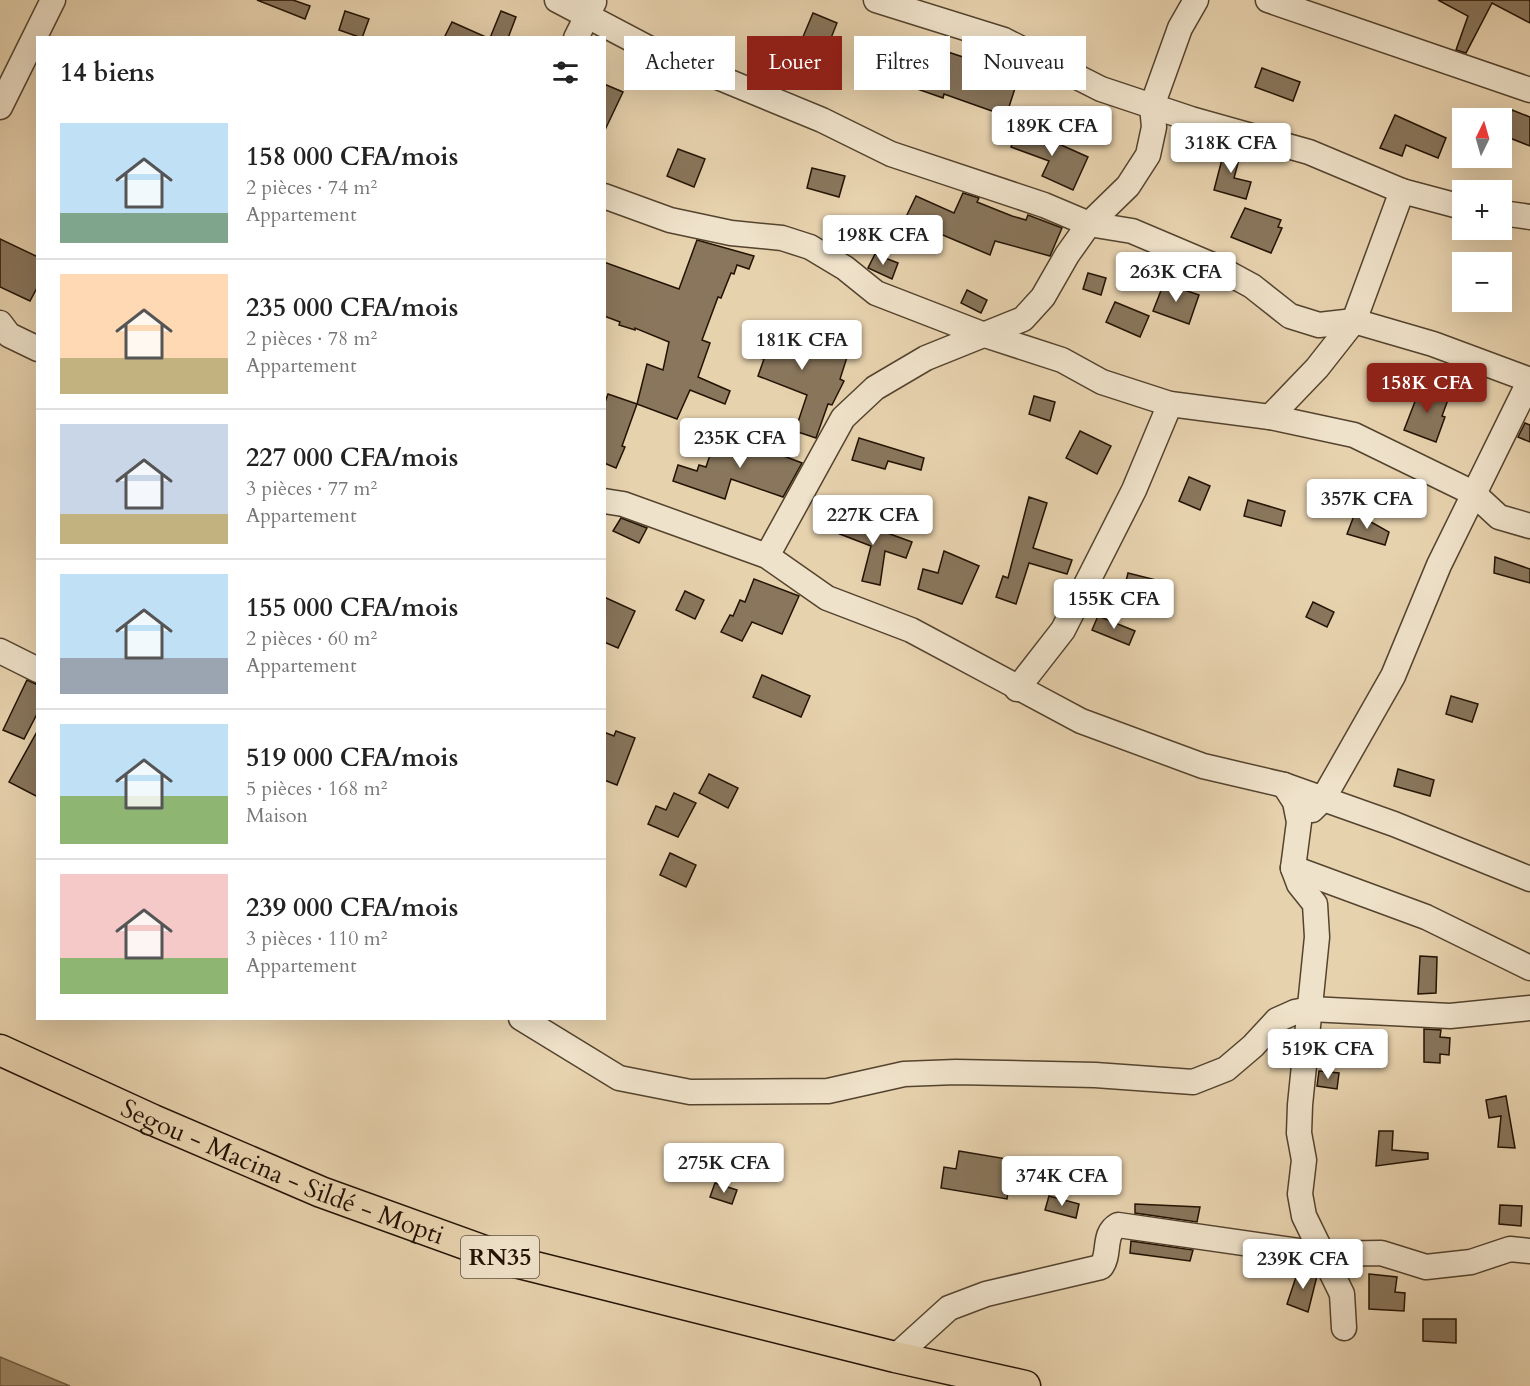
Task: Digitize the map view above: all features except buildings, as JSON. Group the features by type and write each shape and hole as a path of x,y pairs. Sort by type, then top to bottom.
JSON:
{"main road":[{"name":"Segou - Macina - Sildé - Mopti","path":"0,1050 153,1120 321,1192 515,1262 895,1357 1025,1386"}],"street":[{"path":"0,106 53,0"},
{"path":"557,0 591,7 652,50 822,120 891,154 1044,206 1089,225 1132,231 1217,267 1252,286 1290,316 1319,325 1354,321 1433,344 1530,380 1439,565 1394,676 1323,799 1299,822"},
{"path":"876,0 1004,40 1101,89 1309,152 1402,191 1452,204"},
{"path":"767,556 843,418 875,388 926,358 1023,319 1043,297 1066,255 1089,225 1128,186 1148,155 1155,128 1152,106 1180,28 1196,0"},
{"path":"1268,0 1530,90"},
{"path":"577,36 591,7"},
{"path":"1270,417 1317,368 1354,321 1402,191"},
{"path":"606,196 670,220 731,233 782,238 810,247 845,268 876,293 982,334 1062,360 1102,382 1170,404 1270,417 1354,435 1473,493 1499,517 1530,525"},
{"path":"1512,215 1530,218"},
{"path":"0,323 9,335 36,348"},
{"path":"1017,689 1063,630 1134,490 1170,404"},
{"path":"606,501 623,504 767,556 827,598 911,630 1017,689 1081,721 1203,766 1284,785 1394,824 1530,879"},
{"path":"0,651 36,669"},
{"path":"1284,785 1295,802 1299,822 1293,868 1299,884 1315,904 1317,937 1300,1105 1299,1133 1304,1160 1300,1194 1304,1216 1320,1254 1333,1270 1342,1294 1344,1328"},
{"path":"1293,868 1426,917 1530,968"},
{"path":"524,1020 619,1078 690,1092 817,1091 904,1074 956,1072 1095,1075 1193,1082 1226,1069 1253,1046 1277,1020 1295,1012 1310,1009 1450,1016 1530,1008"},
{"path":"895,1357 949,1308 986,1294 1101,1267 1105,1262 1109,1235 1112,1228 1118,1225 1320,1254 1381,1253 1426,1267 1471,1262 1510,1249 1530,1251"}],"shaded area":[{"path":"0,1357 70,1386 0,1386"}]}
